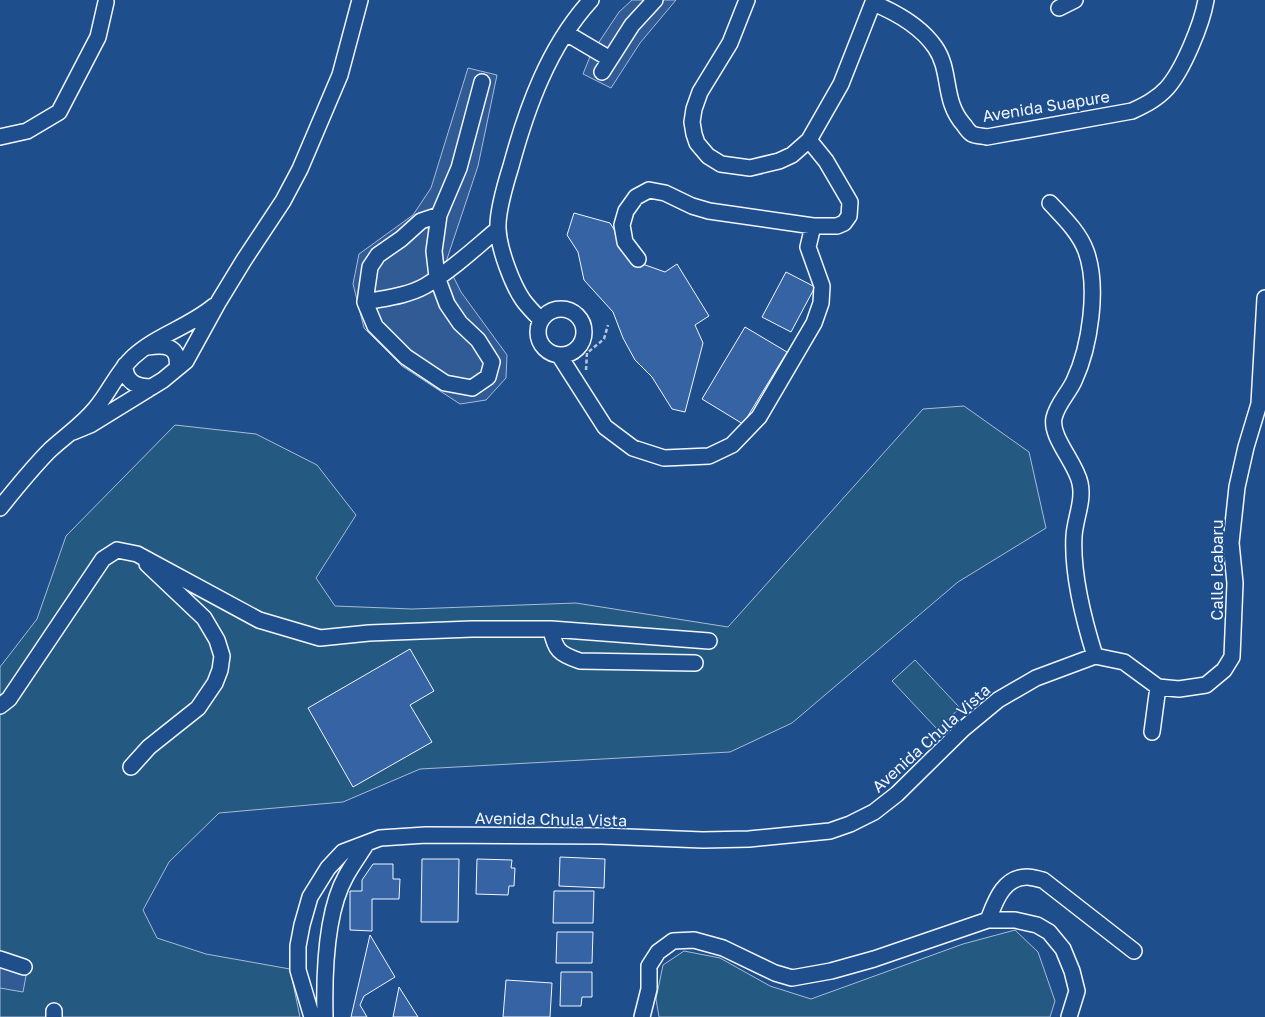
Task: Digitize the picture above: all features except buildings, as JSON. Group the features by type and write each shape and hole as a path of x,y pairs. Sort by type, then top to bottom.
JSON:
{"street":[{"path":"73,432 90,425 152,387 186,361 244,260 284,201 300,169 340,75 360,0"},
{"path":"541,320 523,300 506,263 498,229 505,187 518,139 539,83 566,33 591,0"},
{"path":"602,72 632,26 655,0"},
{"path":"748,0 730,42 700,92 692,122 697,144 708,156 721,164 750,168 779,161 792,155 809,140 841,84 874,1"},
{"path":"1059,8 1075,0"},
{"name":"Avenida Suapure","path":"874,1 892,11 922,33 936,48 944,67 951,105 959,120 972,134 987,137 1132,111 1144,106 1168,87 1197,30 1206,0"},
{"path":"0,137 27,131 59,112 98,37 106,2"},
{"path":"566,33 610,59"},
{"path":"440,215 421,221 401,239 378,255 370,266 365,302 375,326 406,357 445,383 472,388 488,377 492,362 478,340 460,323 447,304 437,277 434,251 440,215 459,168 482,82"},
{"path":"638,259 625,242 622,225 626,211 636,197 649,190 665,193 692,206 709,211 813,226 836,226 844,222 849,216 850,202 826,161 809,140"},
{"path":"1050,203 1073,228 1086,250 1091,276 1088,338 1074,382 1060,403 1053,419 1056,436 1073,463 1081,484 1074,536 1085,624 1095,656 1124,662 1158,687 1152,732"},
{"path":"559,355 605,427 633,448 664,458 708,456 732,445 758,417 814,323 821,303 822,286 808,247 813,226"},
{"path":"365,302 409,292 424,286 498,229"},
{"name":"Calle Icabaru","path":"1158,687 1179,689 1206,685 1224,670 1232,656 1235,583 1231,543 1237,487 1246,447 1259,404 1265,298"},
{"path":"0,508 51,449 73,432 96,408 125,365 145,347 202,316 219,301"},
{"path":"562,308 574,312 582,320 585,334 582,343 571,353 559,355 551,353 542,345 539,338 538,328 541,320 546,314 562,308"},
{"path":"145,347 168,347 173,350 176,356 177,368"},
{"path":"125,365 127,378 131,383 143,387 152,387"},
{"path":"0,706 8,699 103,559 116,550 137,554 259,620 320,638 462,629 551,629 709,641"},
{"path":"130,767 149,747 198,708 215,683 220,670 222,656 217,640 204,618 174,592 137,554"},
{"path":"551,629 556,648 565,656 580,661 695,663"},
{"name":"Avenida Chula Vista","path":"312,1017 298,970 298,946 310,897 328,868 343,852 380,838 426,835 602,836 704,840 749,839 830,831 850,824 874,812 897,794 951,741 998,700 1036,678 1095,656"},
{"path":"325,1017 326,970 335,902 345,876 367,843"},
{"path":"988,920 1001,891 1012,881 1026,877 1034,878 1043,880 1134,951"},
{"path":"642,1017 649,989 650,966 658,952 673,941 694,940 723,948 775,973 792,978 831,971 874,959 988,920 1015,920 1037,925 1049,932 1063,949 1072,971 1077,991 1069,1017"},
{"path":"0,959 24,967"}],"path":[{"path":"584,394 587,354 604,339 608,325"}],"shaded area":[{"path":"632,0 676,0 640,43 611,88 583,74 591,54 619,12"},
{"path":"468,68 497,75 478,166 446,262 461,292 507,355 506,378 486,400 460,404 402,366 364,328 353,284 359,254 413,215 431,188"},
{"path":"964,406 1029,452 1046,528 958,582 792,723 730,752 420,769 343,802 219,813 169,862 143,910 157,938 206,954 290,969 300,1017 0,1017 0,667 37,619 66,536 175,425 256,434 317,465 356,515 316,578 335,606 412,609 576,603 728,627 923,409"},
{"path":"915,660 960,708 937,729 892,681"},
{"path":"1015,930 1038,952 1055,1001 1050,1017 659,1017 656,999 663,965 684,951 720,958 770,986 811,999 963,944"},
{"path":"0,951 28,965 23,992 0,988"}]}
